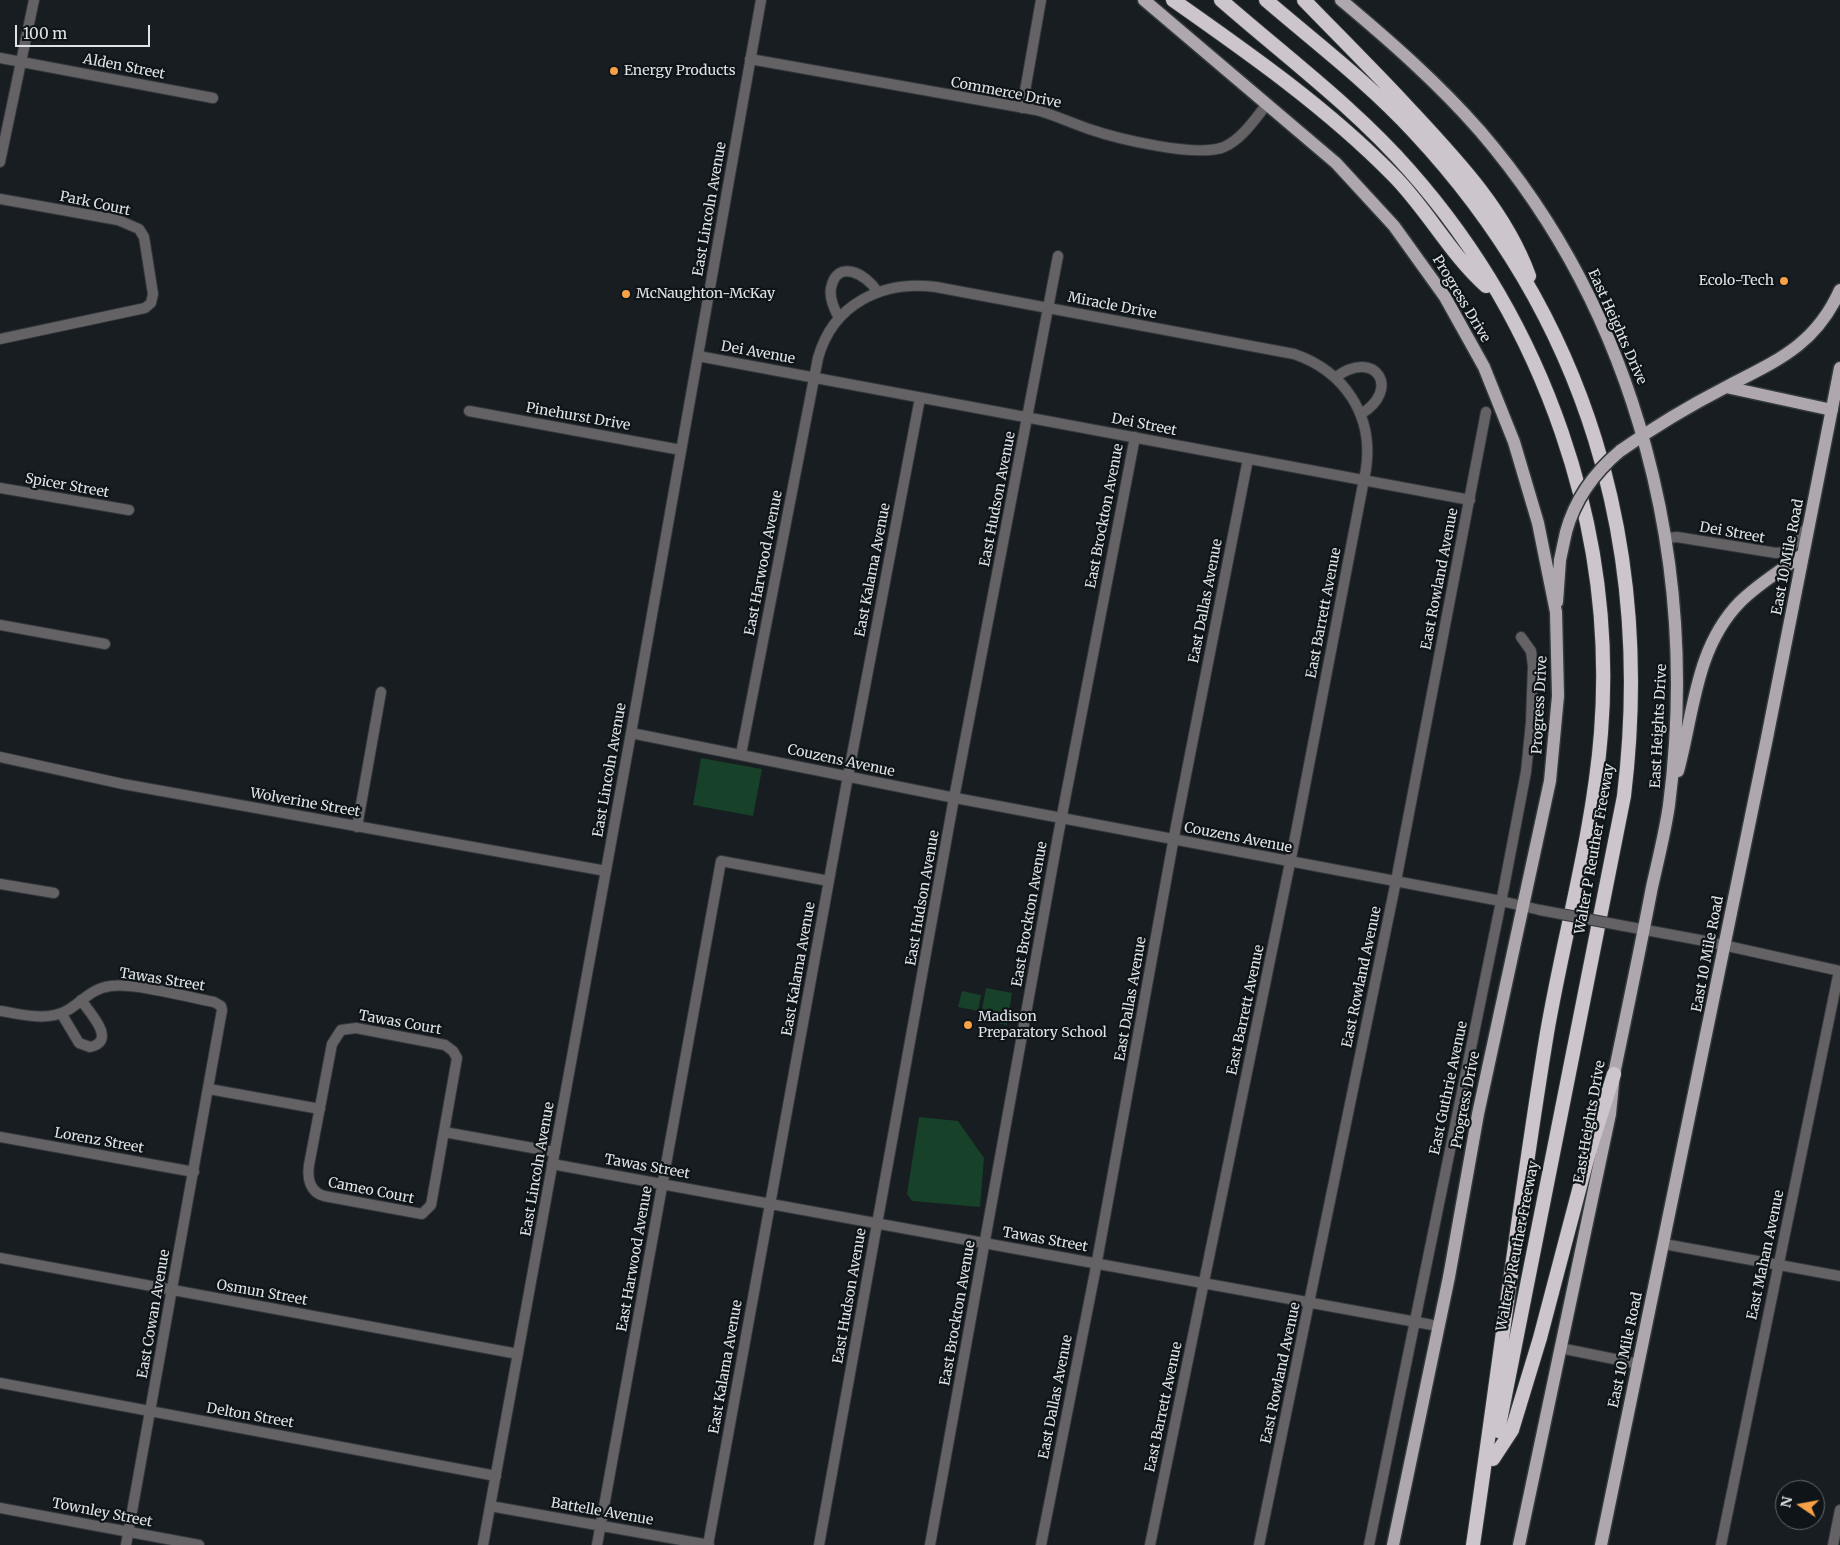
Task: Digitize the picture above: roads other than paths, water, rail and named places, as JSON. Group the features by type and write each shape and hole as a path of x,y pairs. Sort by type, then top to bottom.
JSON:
{"highway":[{"path":"1172,0 1309,99 1353,136 1420,204 1484,284 1502,299"},
{"name":"Walter P Reuther Freeway","path":"1221,0 1348,108 1407,168 1460,235 1502,299 1536,363 1576,475 1594,563 1602,628 1602,722 1596,777 1547,1034 1473,1545"},
{"name":"Walter P Reuther Freeway","path":"1266,0 1374,92 1441,161 1504,246 1544,314 1580,396 1599,452 1613,506 1630,608 1632,692 1630,734 1618,827 1493,1459 1473,1545"},
{"path":"1304,0 1434,134 1480,190 1520,249 1544,314"},
{"path":"1493,1459 1512,1430 1540,1338 1589,1152 1614,1074"}],"main road":[{"name":"Progress Drive","path":"1144,0 1336,163 1380,210 1424,266 1462,326 1500,404 1526,476 1538,523 1556,612 1558,672 1556,730 1545,811 1478,1114 1394,1545"},
{"name":"East Heights Drive","path":"1341,0 1418,67 1480,131 1528,194 1564,250 1587,292 1625,378 1643,434 1667,538 1676,618 1678,659 1675,744 1669,807 1614,1074 1610,1114 1519,1545"},
{"path":"1556,612 1560,560 1571,516 1584,491 1601,469 1620,451 1643,434 1726,387 1770,366 1797,347 1822,320 1840,290"},
{"name":"East 10 Mile Road","path":"1601,1545 1725,945 1809,524 1836,411 1840,368"},
{"path":"1726,387 1836,411"},
{"path":"1669,807 1685,746 1701,667 1713,640 1731,612 1748,595 1804,554"}],"street":[{"path":"0,162 34,0"},
{"name":"East Lincoln Avenue","path":"483,1545 631,733 761,0"},
{"path":"1022,108 1041,0"},
{"name":"Alden Street","path":"0,58 213,98"},
{"name":"Commerce Drive","path":"750,59 1022,108 1056,115 1105,134 1199,151 1215,150 1231,143 1267,104"},
{"name":"Park Court","path":"0,199 118,220 139,229 144,237 153,285 151,303 145,308 0,339"},
{"name":"East Hudson Avenue","path":"819,1545 954,798 1058,256"},
{"path":"839,318 831,295 831,288 838,276 850,271 860,274 868,279 877,291"},
{"name":"Miracle Drive","path":"814,378 823,343 839,318 858,301 877,291 898,286 924,285 1294,354 1313,361 1336,377 1352,396 1361,414 1368,445 1364,480"},
{"name":"Dei Avenue","path":"698,356 814,378"},
{"path":"1336,377 1349,369 1359,366 1369,367 1378,373 1382,382 1380,395 1370,408 1361,414"},
{"name":"Dei Street","path":"814,378 1470,500"},
{"name":"East Harwood Avenue","path":"741,754 814,378"},
{"name":"East Kalama Avenue","path":"709,1545 848,776 920,398"},
{"name":"Pinehurst Drive","path":"469,411 681,450"},
{"name":"East Rowland Avenue","path":"1259,1545 1396,881 1486,412"},
{"name":"East Brockton Avenue","path":"930,1545 1061,818 1135,437"},
{"name":"East Dallas Avenue","path":"1041,1545 1248,459"},
{"name":"East Barrett Avenue","path":"1150,1545 1290,862 1364,480"},
{"name":"Spicer Street","path":"0,488 129,510"},
{"name":"Dei Street","path":"1667,538 1677,537 1748,550 1782,553 1793,546 1809,524"},
{"path":"0,625 105,644"},
{"name":"East Guthrie Avenue","path":"1369,1545 1502,901 1526,772 1531,722 1532,658 1531,651 1521,637"},
{"path":"357,826 381,692"},
{"name":"Couzens Avenue","path":"631,733 954,798 1619,924 1725,945 1840,971"},
{"name":"Wolverine Street","path":"0,757 123,784 606,871"},
{"name":"East Harwood Avenue","path":"597,1545 721,861 829,881"},
{"path":"0,884 54,894"},
{"name":"East Mahan Avenue","path":"1721,1545 1840,971"},
{"name":"Tawas Street","path":"0,1010 38,1016 61,1013 97,989 119,985 218,1003 221,1006 222,1014 209,1088"},
{"path":"61,1013 79,1043 90,1048 98,1044 102,1038 101,1028 81,1000"},
{"name":"Tawas Court","path":"320,1109 334,1038 346,1028 365,1030 445,1045 454,1051 456,1064 444,1132"},
{"path":"209,1088 320,1109"},
{"name":"East Cowan Avenue","path":"126,1545 209,1088"},
{"name":"Cameo Court","path":"320,1109 308,1176 314,1191 324,1196 386,1208 419,1214 428,1210 432,1201 444,1132"},
{"path":"444,1132 554,1152"},
{"name":"Lorenz Street","path":"0,1137 194,1172"},
{"name":"Tawas Street","path":"552,1164 1438,1326"},
{"path":"1664,1244 1840,1276"},
{"name":"Osmun Street","path":"0,1258 518,1354"},
{"path":"1560,1348 1639,1364"},
{"name":"Delton Street","path":"0,1383 496,1476"},
{"name":"Battelle Avenue","path":"490,1506 709,1545"},
{"name":"Townley Street","path":"0,1508 200,1545"},
{"path":"1833,1545 1840,1510"}],"place":[{"name":"Energy Products","path":"614,71"},
{"name":"Ecolo-Tech","path":"1784,281"},
{"name":"McNaughton-McKay","path":"626,294"},
{"name":"Madison Preparatory School","path":"968,1025"}]}
